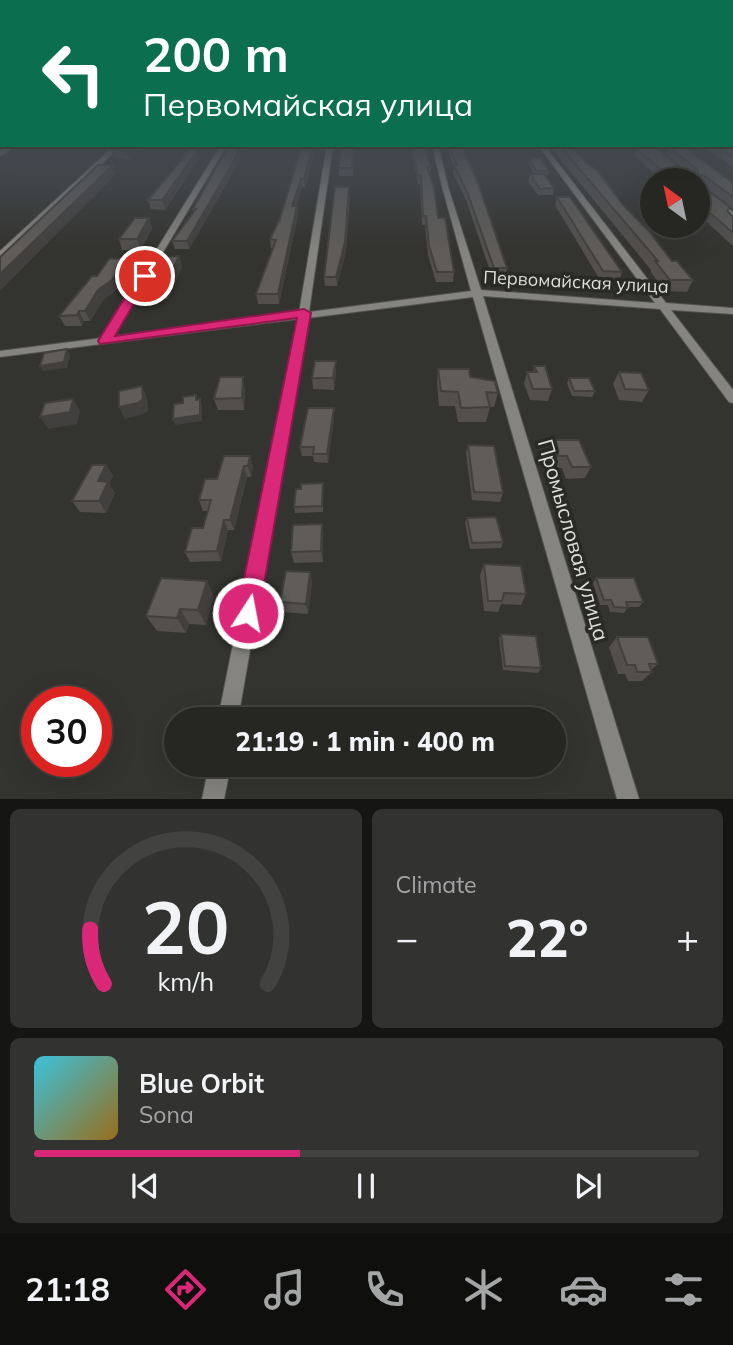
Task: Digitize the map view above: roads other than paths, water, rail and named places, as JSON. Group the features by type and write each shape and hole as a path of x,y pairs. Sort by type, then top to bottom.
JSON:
{"street":[{"path":"0,256 85,176"},
{"path":"105,341 205,176"},
{"path":"230,707 304,313 325,176"},
{"name":"Промысловая улица","path":"443,176 628,799"},
{"path":"565,176 733,399"},
{"path":"710,197 733,216"},
{"name":"Первомайская улица","path":"0,354 304,313 479,293 733,311"},
{"path":"213,799 218,777"}]}
